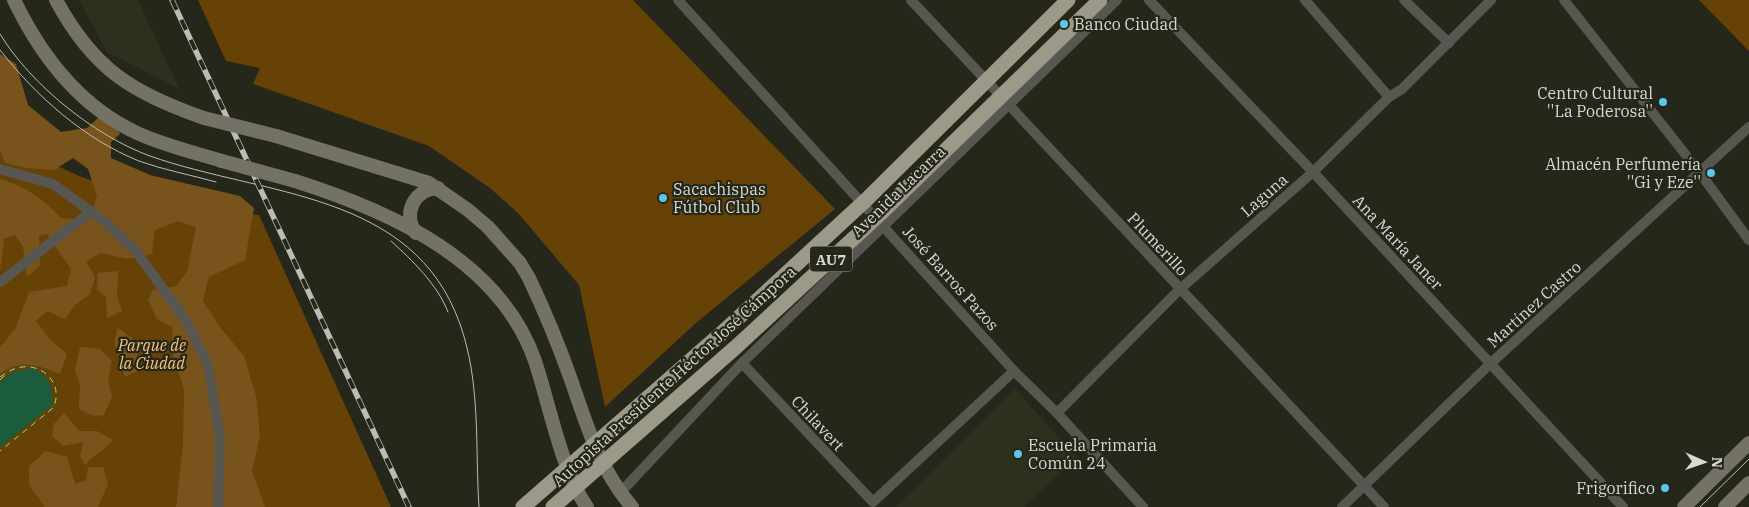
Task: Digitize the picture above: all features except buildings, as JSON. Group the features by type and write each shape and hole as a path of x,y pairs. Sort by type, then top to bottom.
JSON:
{"highway":[{"name":"Autopista Presidente Héctor José Cámpora","path":"523,507 723,332 866,200 1068,0"},
{"name":"Autopista Presidente Héctor José Cámpora","path":"553,507 758,327 881,212 1100,0"}],"main road":[{"path":"14,0 39,46 56,70 89,103 111,119 136,133 295,181 364,205 456,257 478,274 499,296 513,318 534,359 571,474 587,507"},
{"path":"56,0 80,39 113,74 135,89 204,118 276,136 405,174 438,188 488,227 516,257 529,278 569,375 595,450 609,478 632,507"},
{"path":"416,233 410,222 412,206 422,193 438,188"},
{"path":"1684,507 1749,443"},
{"path":"562,507 563,494 571,474"},
{"path":"1725,507 1749,483"}],"street":[{"name":"José Barros Pazos","path":"678,0 1014,371 1057,413 1143,507"},
{"name":"Plumerillo","path":"911,0 1179,290 1384,507"},
{"name":"Avenida Lacarra","path":"620,493 742,363 1117,0"},
{"name":"Ana María Janer","path":"1149,0 1313,172 1623,507"},
{"path":"1305,0 1389,97"},
{"path":"1404,0 1448,43"},
{"name":"Laguna","path":"1057,413 1179,290 1313,172 1389,97 1402,89 1491,0"},
{"path":"1564,0 1700,173 1749,240"},
{"name":"Martínez Castro","path":"1342,507 1490,364 1749,127"},
{"path":"0,169 53,184 92,211 135,250 187,322 208,365 220,440 218,507"},
{"path":"0,282 92,211"},
{"name":"Chilavert","path":"742,363 873,502 1014,371"}],"shaded area":[{"path":"79,0 138,0 179,89 107,52"},
{"path":"0,54 16,64 28,105 61,132 87,128 98,118 116,125 120,134 111,142 111,158 150,175 240,196 254,208 245,260 209,277 203,301 219,326 244,356 256,396 260,436 252,471 265,507 176,507 183,445 184,390 171,348 173,328 157,319 148,300 153,290 176,286 187,272 196,227 178,221 155,230 152,254 127,259 101,253 86,261 95,277 90,294 75,305 65,319 47,311 36,321 49,338 67,354 60,374 37,366 22,365 7,369 0,374 0,347 15,329 29,292 67,286 71,269 47,234 39,236 40,265 27,277 23,247 15,235 4,239 0,273 0,179 18,185 34,194 61,218 89,220 97,196 88,169 73,158 54,170 26,168 5,163 0,150"},
{"path":"118,271 117,296 122,311 107,318 106,297 97,290 98,273"},
{"path":"118,328 137,342 138,371 125,377 114,341"},
{"path":"80,347 100,349 112,361 108,380 112,397 104,415 93,416 79,409 80,384 75,371"},
{"path":"32,368 47,379 52,392 52,405 0,447 0,383 13,372"},
{"path":"1015,389 1077,457 1024,507 896,507"},
{"path":"64,413 79,431 97,431 113,440 85,465 80,456 83,442 63,446 52,436 54,424"},
{"path":"46,451 67,457 75,484 86,481 88,467 103,467 108,484 98,507 45,507 29,485 29,466"}],"green space":[{"name":"Sacachispas Fútbol Club","path":"198,0 633,0 835,209 697,322 605,407 579,285 519,214 490,188 429,146 253,84 260,68 226,61"},
{"path":"1699,0 1749,0 1749,51"},
{"name":"Parque de la Ciudad","path":"0,103 19,135 31,150 55,165 82,177 141,196 202,208 259,215 391,507 0,507"}],"ferry route":[{"path":"0,377 16,368 30,367 38,369 50,378 56,392 53,408 0,451"},
{"path":"0,380 5,375"}],"tram line":[{"path":"0,34 29,72 66,107 108,136 129,147 150,156 194,169 330,205 371,223 408,247 438,280 460,324 467,346 476,415 479,507"},
{"path":"0,50 45,100 99,141 139,161 216,182"},
{"path":"391,241 416,265 431,283 448,312"},
{"path":"1700,507 1749,459"}],"railway":[{"path":"172,0 409,507"}],"place":[{"name":"Banco Ciudad","path":"1064,24"},
{"name":"Centro Cultural ''La Poderosa''","path":"1663,102"},
{"name":"Almacén Perfumería ''Gi y Eze''","path":"1711,173"},
{"name":"Sacachispas Fútbol Club","path":"663,198"},
{"name":"Escuela Primaria Común 24","path":"1018,454"},
{"name":"Frigorifico","path":"1665,488"}]}
